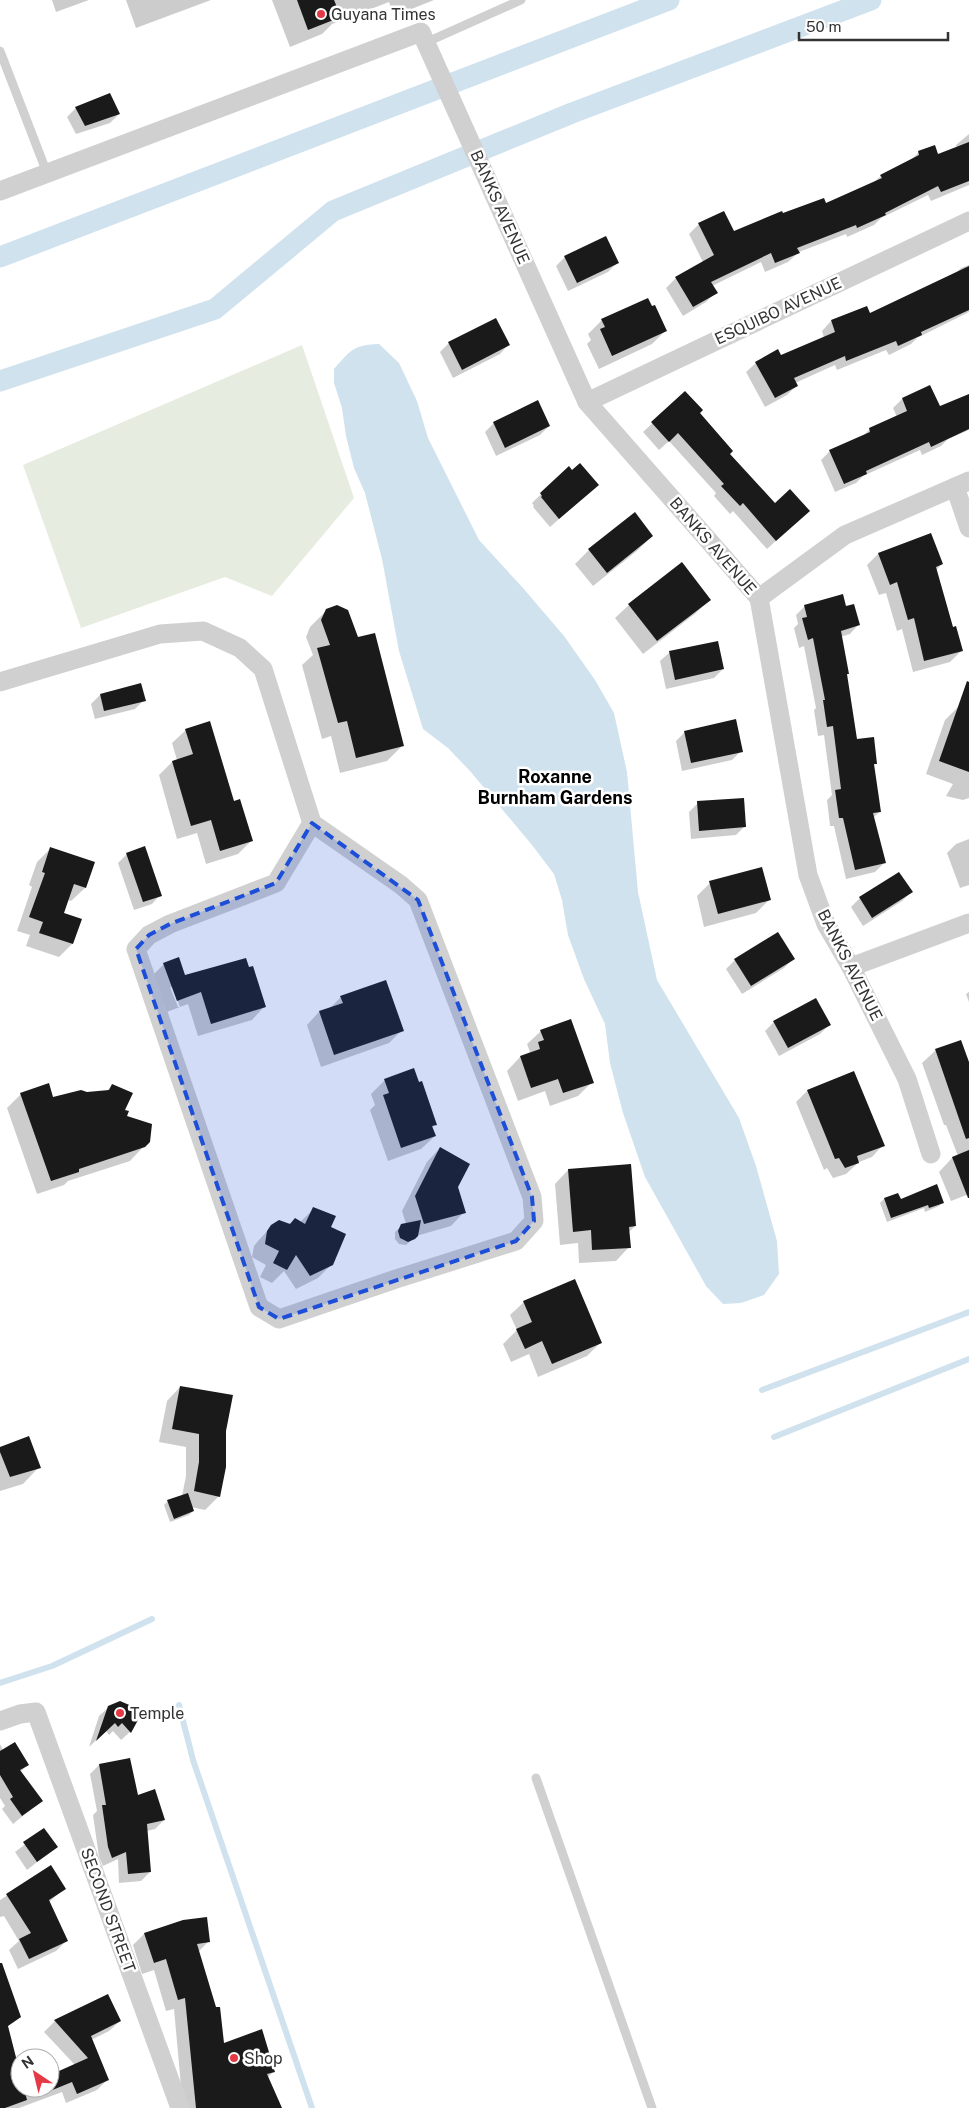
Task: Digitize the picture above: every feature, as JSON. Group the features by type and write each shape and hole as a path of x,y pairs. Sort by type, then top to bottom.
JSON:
{"street":[{"name":"BANKS AVENUE","path":"424,37 587,402 759,598 808,875 826,924 851,967 907,1080 931,1154"},
{"path":"0,191 424,37"},
{"name":"ESQUIBO AVENUE","path":"587,402 969,221"},
{"path":"759,598 845,534 962,484 969,528"},
{"path":"0,682 160,634 203,631 240,648 263,668 312,823 401,885 418,900 532,1197 534,1221 516,1241 279,1319 258,1307 136,949 149,935 170,924 276,883 312,823"},
{"path":"851,967 969,922"},
{"name":"SECOND STREET","path":"0,1720 20,1714 36,1712 180,2108"}],"lane":[{"path":"424,37 521,0"},
{"path":"0,51 47,173"},
{"path":"536,1778 652,2108"}],"highlighted area":[{"path":"312,823 418,900 532,1197 534,1221 516,1241 279,1319 259,1307 136,949 149,935 170,924 276,883"}],"shaded area":[{"path":"302,345 354,498 272,596 225,577 81,628 23,465"}],"water":[{"path":"379,344 399,363 417,401 428,438 479,540 564,636 595,680 614,713 627,772 638,892 657,980 739,1118 756,1166 777,1241 779,1274 764,1295 741,1303 723,1304 706,1286 645,1177 623,1113 610,1063 605,1024 584,979 568,935 562,900 554,874 470,771 448,748 423,729 399,651 382,559 365,493 354,468 346,436 342,408 334,383 334,369 349,353 358,347"}],"building":[{"name":"Guyana Times","path":"297,0 334,0 341,17 308,30"},
{"path":"110,93 120,114 85,126 75,107"},
{"path":"969,142 969,181 941,192 938,186 885,213 886,215 857,228 856,225 797,248 800,253 775,263 771,253 711,282 718,293 693,307 675,277 714,255 698,223 724,211 734,231 782,211 783,213 824,198 826,203 882,178 880,175 919,155 918,151 935,145 938,154"},
{"path":"606,236 619,263 577,283 564,256"},
{"path":"969,266 969,310 921,332 922,335 898,346 896,341 846,361 845,356 794,378 798,386 775,398 755,362 778,349 781,355 835,332 831,320 867,306 870,313"},
{"path":"648,298 652,306 655,305 667,331 612,356 600,329 605,327 601,319"},
{"path":"496,318 510,345 462,370 448,342"},
{"path":"930,385 940,406 969,394 969,429 931,447 929,442 866,471 867,474 844,484 829,450 870,432 869,428 907,411 902,398"},
{"path":"685,391 703,410 700,413 733,451 730,454 775,503 790,489 810,511 776,541 743,503 740,506 721,486 724,484 678,433 669,442 651,422"},
{"path":"538,400 550,426 505,448 493,422"},
{"path":"580,463 599,485 559,519 541,497 540,493 569,466 572,470"},
{"path":"635,512 653,536 607,573 588,549"},
{"path":"931,533 943,564 936,567 953,627 956,626 963,651 924,661 914,618 908,620 897,582 890,585 878,553"},
{"path":"682,562 711,600 657,641 628,604"},
{"path":"843,594 846,606 854,604 860,625 841,631 849,674 847,674 857,739 874,737 877,764 874,764 881,812 873,813 886,863 855,870 843,818 839,818 835,790 841,789 833,726 827,727 823,700 825,700 813,638 808,640 802,618 807,617 804,605"},
{"path":"337,605 348,610 358,637 375,633 404,746 356,758 347,721 338,723 317,648 330,645 321,620 326,609"},
{"path":"718,641 724,669 675,680 669,651"},
{"path":"967,681 969,682 969,772 939,761"},
{"path":"141,683 146,701 104,711 100,694"},
{"path":"736,719 743,752 691,763 684,731"},
{"path":"210,721 234,801 240,799 253,841 220,851 211,820 191,826 172,761 193,754 185,729"},
{"path":"744,798 746,827 699,831 697,801"},
{"path":"145,846 162,896 143,902 126,853"},
{"path":"50,847 95,862 86,888 74,884 64,913 82,919 73,944 39,933 43,922 29,917 45,873 42,872"},
{"path":"762,867 771,900 718,914 709,881"},
{"path":"899,872 913,892 872,918 859,897"},
{"path":"778,932 795,959 751,986 734,959"},
{"path":"179,957 185,975 246,958 249,967 253,966 266,1007 211,1024 201,992 177,1001 163,963"},
{"path":"386,980 404,1031 334,1055 319,1011 343,1003 340,996"},
{"path":"816,998 831,1025 788,1048 773,1021"},
{"path":"571,1019 594,1083 563,1093 558,1079 531,1088 520,1056 540,1049 538,1042 544,1040 540,1030"},
{"path":"961,1040 969,1062 969,1138 966,1139 935,1049"},
{"path":"414,1068 419,1082 422,1081 437,1125 432,1126 436,1136 401,1148 383,1095 389,1093 384,1079"},
{"path":"854,1071 885,1146 857,1156 859,1163 845,1168 839,1158 835,1159 807,1090"},
{"path":"49,1083 53,1097 81,1090 87,1092 109,1090 112,1084 133,1093 125,1110 129,1111 127,1116 152,1124 150,1142 145,1147 79,1169 79,1172 51,1181 20,1093"},
{"path":"440,1147 470,1164 458,1187 466,1213 424,1224 415,1196"},
{"path":"969,1150 969,1198 968,1198 952,1157"},
{"path":"631,1164 636,1226 629,1227 631,1248 592,1250 591,1230 573,1232 568,1169"},
{"path":"937,1184 944,1203 929,1208 928,1205 891,1218 884,1198 898,1193 901,1199"},
{"path":"313,1207 336,1216 331,1227 346,1234 333,1265 310,1276 296,1255 287,1270 273,1263 279,1251 265,1244 267,1231 271,1225 279,1220 290,1224 295,1218 305,1224"},
{"path":"421,1220 418,1236 415,1239 408,1242 400,1238 398,1231 401,1224"},
{"path":"575,1279 602,1343 552,1364 542,1341 525,1349 516,1329 532,1322 523,1301"},
{"path":"180,1386 233,1395 226,1431 226,1467 220,1497 194,1491 199,1462 199,1434 172,1429"},
{"path":"29,1436 41,1468 10,1477 0,1452 0,1447"},
{"path":"188,1493 194,1511 174,1519 167,1500"},
{"name":"Temple","path":"120,1701 134,1707 138,1720 131,1733 122,1723 118,1727 115,1723 96,1741 108,1706"},
{"path":"15,1742 29,1765 20,1770 43,1801 22,1816 10,1799 13,1797 0,1775 0,1751"},
{"path":"130,1758 138,1795 155,1789 165,1820 147,1824 151,1872 128,1874 126,1852 112,1858 108,1847 102,1805 106,1805 99,1764"},
{"path":"44,1828 58,1847 37,1862 23,1842"},
{"path":"51,1865 66,1889 49,1900 68,1941 29,1959 19,1939 31,1933 6,1894"},
{"path":"207,1917 210,1942 197,1944 216,2007 220,2007 224,2043 262,2029 275,2072 267,2074 282,2108 196,2108 185,1998 178,2000 166,1959 154,1963 144,1933 183,1920"},
{"path":"0,1963 2,1963 21,2017 8,2026 14,2048 10,2048 10,2098 26,2098 27,2100 0,2108"},
{"path":"108,1994 121,2021 91,2036 109,2080 77,2094 72,2082 60,2087 60,2071 88,2058 54,2020"}],"waterway":[{"path":"0,257 669,0"},
{"path":"0,381 215,309 333,211 572,113 871,0"},
{"path":"762,1390 969,1312"},
{"path":"774,1437 969,1359"},
{"path":"0,1683 52,1666 152,1619"},
{"path":"179,1705 193,1760 312,2108"}],"place":[{"name":"Guyana Times","path":"321,14"},
{"name":"Temple","path":"120,1713"},
{"name":"Shop","path":"234,2058"}],"district":[{"name":"Roxanne Burnham Gardens","path":"555,786"}]}
